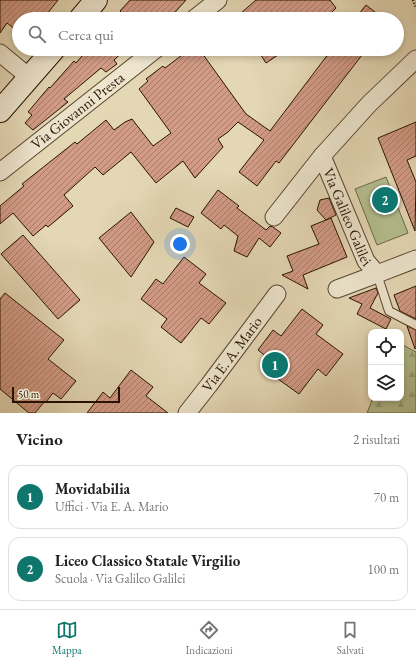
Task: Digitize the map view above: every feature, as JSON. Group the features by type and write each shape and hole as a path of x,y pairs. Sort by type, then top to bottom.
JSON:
{"main road":[{"path":"86,12 96,0"},
{"path":"0,111 48,56"}],"street":[{"path":"203,12 218,0"},
{"path":"0,53 29,77"},
{"name":"Via Giovanni Presta","path":"0,172 147,56"},
{"name":"Via Galileo Galilei","path":"274,218 322,156 369,104 416,59"},
{"name":"Via Galileo Galilei","path":"322,156 366,261 377,274"},
{"name":"Via Galileo Galilei","path":"337,289 416,258"},
{"name":"Via E. A. Mario","path":"187,413 276,294"}],"lane":[{"path":"377,274 389,311 416,324"}],"path":[{"path":"413,0 416,8"}],"green space":[{"path":"386,177 408,233 377,245 355,189"},
{"path":"404,346 416,352 416,413 367,413 372,401 404,401"}],"building":[{"path":"0,0 58,0 49,12 12,12 12,27 7,23 0,33"},
{"path":"130,0 186,0 175,12 120,11"},
{"path":"256,0 330,0 336,8 332,12 242,12"},
{"path":"366,5 375,12 360,12"},
{"path":"82,56 118,56 114,60 117,64 106,72 101,68 64,99 68,102 33,130 25,123 32,115 28,112 74,61 76,63"},
{"path":"181,56 204,56 246,114 270,131 327,56 361,56 279,163 276,161 257,186 239,172 264,140 238,122 218,139 223,147 195,178 183,161 156,183 131,152 103,175 95,167 64,195 73,206 48,227 46,225 33,236 13,213 0,224 0,206 24,186 22,184 75,142 77,144 106,120 114,130 132,119 153,146 171,133 139,89 148,81 146,79 163,66 165,68"},
{"path":"262,56 276,56 266,63"},
{"path":"416,122 416,156 407,160 416,182 415,231 378,138"},
{"path":"218,190 239,206 237,208 266,230 270,226 281,233 270,247 259,238 247,257 234,251 238,236 224,225 221,229 201,213"},
{"path":"329,198 336,215 326,220 317,210 320,200"},
{"path":"176,208 194,217 188,227 170,218"},
{"path":"131,212 154,242 131,277 99,238"},
{"path":"331,218 347,257 303,275 308,289 282,275 293,271 287,256 319,244 311,226"},
{"path":"23,235 80,300 58,319 1,254"},
{"path":"184,257 206,274 199,283 226,303 209,324 201,318 181,343 161,327 167,319 141,299 156,279 163,284"},
{"path":"416,286 416,319 400,311 394,295"},
{"path":"376,288 378,293 370,308 391,319 386,329 357,314 362,304 349,298"},
{"path":"5,293 64,340 48,359 76,381 61,399 53,393 35,413 29,413 0,389 0,299"},
{"path":"302,309 323,325 316,334 343,354 326,376 318,369 299,394 278,379 284,371 258,350 273,330 281,336"},
{"path":"407,326 416,330 415,349"},
{"path":"131,370 153,387 146,396 168,413 87,413 103,392 110,398"}],"place":[{"name":"Liceo Classico Statale Virgilio","path":"385,200"},
{"name":"Movidabilia","path":"275,365"}]}
